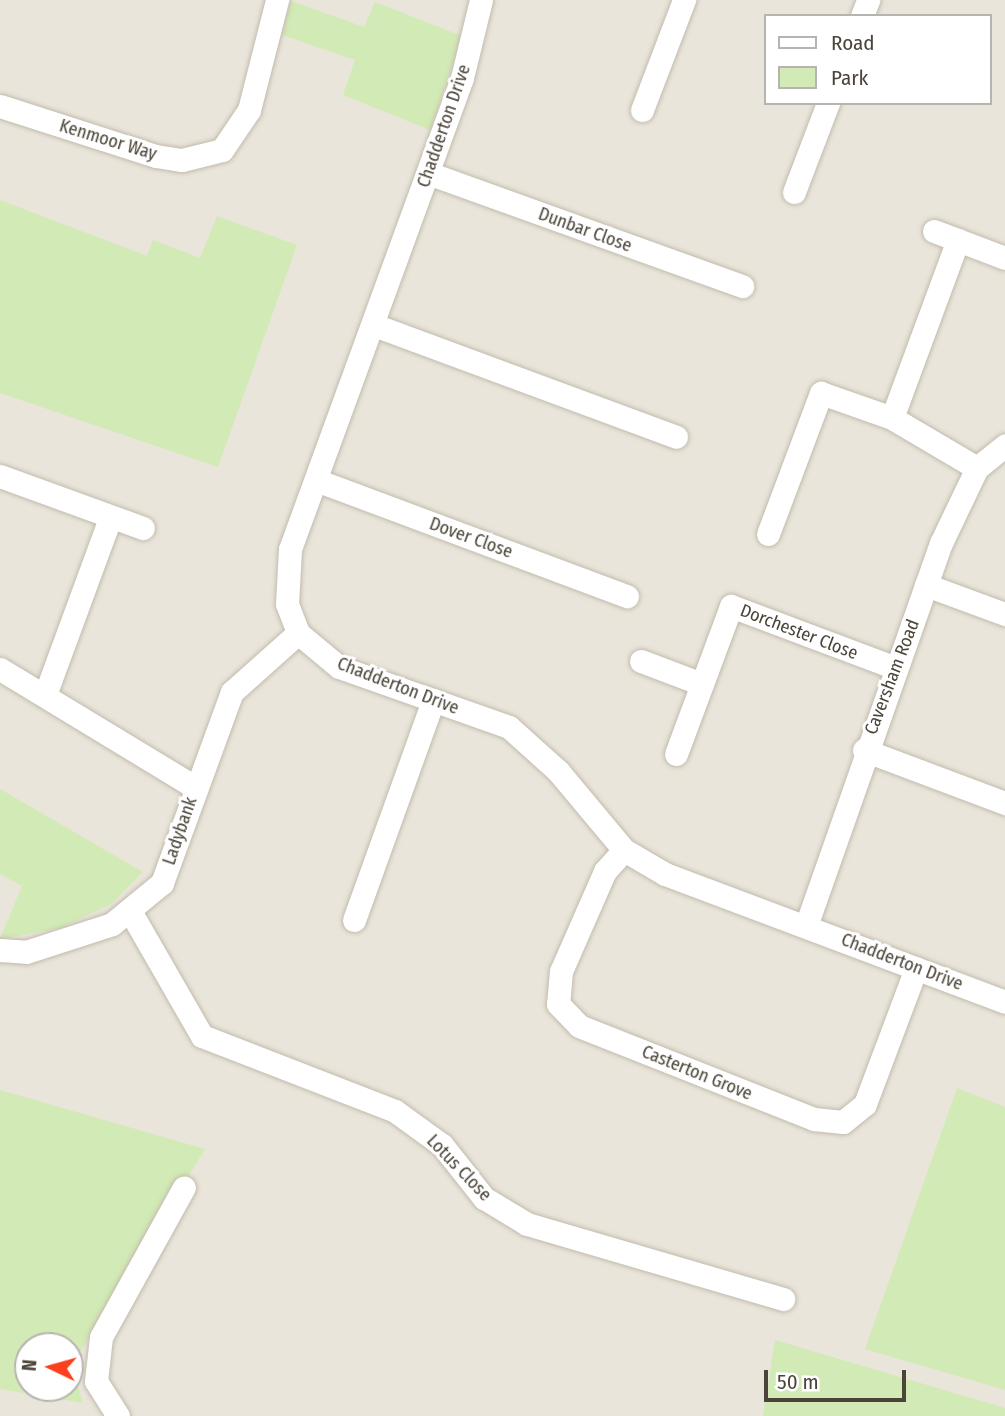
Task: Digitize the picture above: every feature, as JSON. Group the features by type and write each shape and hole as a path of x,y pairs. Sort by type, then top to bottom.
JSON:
{"street":[{"name":"Kenmoor Way","path":"0,106 156,156 183,160 222,150 249,110 277,0"},
{"name":"Chadderton Drive","path":"481,0 428,173 316,480 286,578 298,634 339,667 509,727 558,771 624,850 665,874 1005,1002"},
{"path":"642,110 684,0"},
{"path":"794,192 827,105"},
{"name":"Dunbar Close","path":"428,173 742,286"},
{"path":"934,231 1005,258"},
{"path":"892,418 958,240"},
{"path":"374,325 676,437"},
{"path":"768,534 821,393 892,418 977,468"},
{"name":"Caversham Road","path":"806,926 864,750 926,585 977,468 1005,445"},
{"path":"0,476 143,528"},
{"name":"Dover Close","path":"316,480 627,596"},
{"path":"45,695 110,518"},
{"path":"926,585 1005,614"},
{"name":"Dorchester Close","path":"676,754 732,606 896,668"},
{"name":"Ladybank","path":"0,950 26,952 113,924 162,883 232,692 260,661 298,634"},
{"path":"641,661 702,684"},
{"path":"0,669 195,787"},
{"path":"354,920 433,700"},
{"path":"864,750 1005,803"},
{"name":"Casterton Grove","path":"624,850 605,871 561,971 558,1004 579,1026 814,1119 843,1122 865,1104 916,968"},
{"name":"Lotus Close","path":"130,911 202,1037 395,1111 442,1146 484,1198 527,1224 783,1299"},
{"path":"120,1415 96,1381 101,1337 184,1187"}],"shaded area":[{"path":"0,0 1005,0 1005,1416 0,1416"}],"green space":[{"path":"291,1 364,27 375,2 462,36 430,130 343,95 355,60 282,35"},
{"path":"0,200 147,256 153,240 200,258 217,216 297,245 218,467 0,393"},
{"path":"0,789 143,872 111,904 60,928 0,939 22,886 0,874"},
{"path":"957,1088 1005,1107 1005,1390 865,1349"},
{"path":"0,1090 205,1149 84,1346 84,1332 14,1332 14,1391 0,1389"},
{"path":"775,1340 1005,1408 1005,1416 763,1416"}]}
